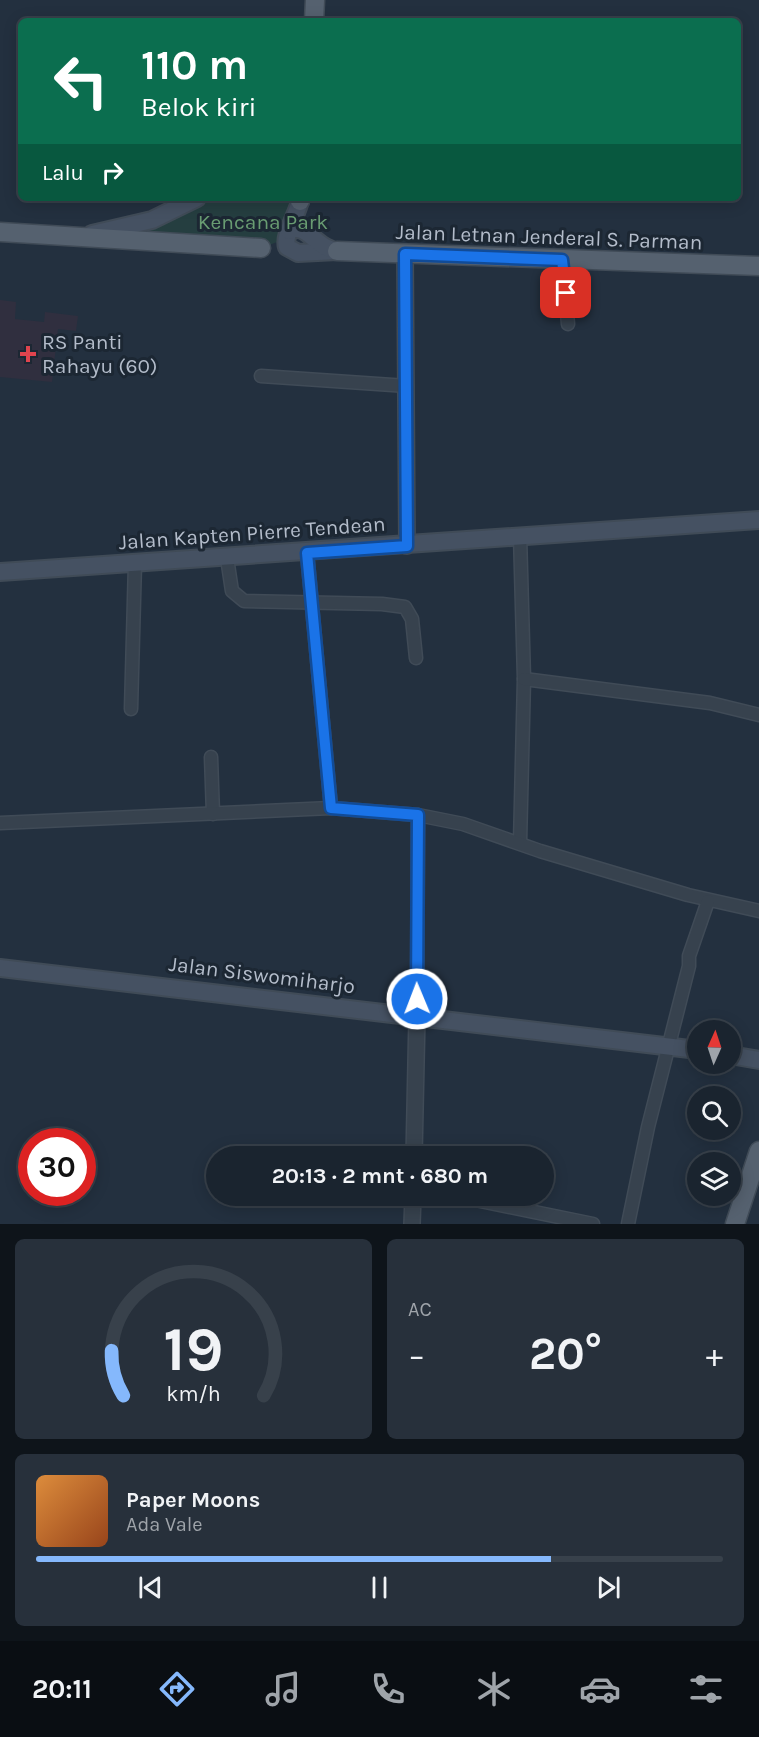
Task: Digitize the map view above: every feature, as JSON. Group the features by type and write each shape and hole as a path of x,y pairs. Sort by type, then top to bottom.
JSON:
{"main road":[{"path":"314,18 315,0"},
{"path":"73,237 152,220 190,201"},
{"path":"261,248 280,241 287,233 297,215 300,201"},
{"path":"296,253 308,248 308,235 300,201"},
{"path":"296,253 285,243 287,233 296,228 315,242 337,251"},
{"path":"0,232 261,248 296,253 337,251"},
{"name":"Jalan Letnan Jenderal S. Parman","path":"337,251 759,266"},
{"name":"Jalan Kapten Pierre Tendean","path":"0,572 307,553 520,535 759,520"},
{"name":"Jalan Siswomiharjo","path":"0,968 687,1048"},
{"path":"741,1057 759,1060"},
{"path":"735,1224 759,1151"}],"street":[{"path":"405,254 407,546"},
{"path":"562,260 568,324"},
{"path":"261,376 406,386"},
{"path":"520,535 524,679 520,843"},
{"path":"307,553 331,808"},
{"path":"227,558 232,591 244,602 382,604 405,607 412,619 416,658"},
{"path":"131,709 135,563"},
{"path":"524,679 710,703 759,715"},
{"path":"211,757 213,814"},
{"path":"0,823 331,808 418,815 463,824 708,901 759,911"},
{"path":"414,1146 418,815"},
{"path":"628,1224 689,966 689,956 708,901"},
{"path":"412,1224 413,1206"},
{"path":"505,1206 593,1224"}],"shaded area":[{"name":"RS Panti Rahayu (60)","path":"0,300 16,302 15,319 44,322 45,312 78,316 76,331 58,329 52,382 0,377"}],"green space":[{"name":"Kencana Park","path":"191,201 299,201 280,241 261,248 119,230"}],"place":[{"name":"RS Panti Rahayu (60)","path":"28,354"}],"route":[{"path":"417,999 418,815 331,808 307,553 407,546 405,254 562,260 566,293"}]}
